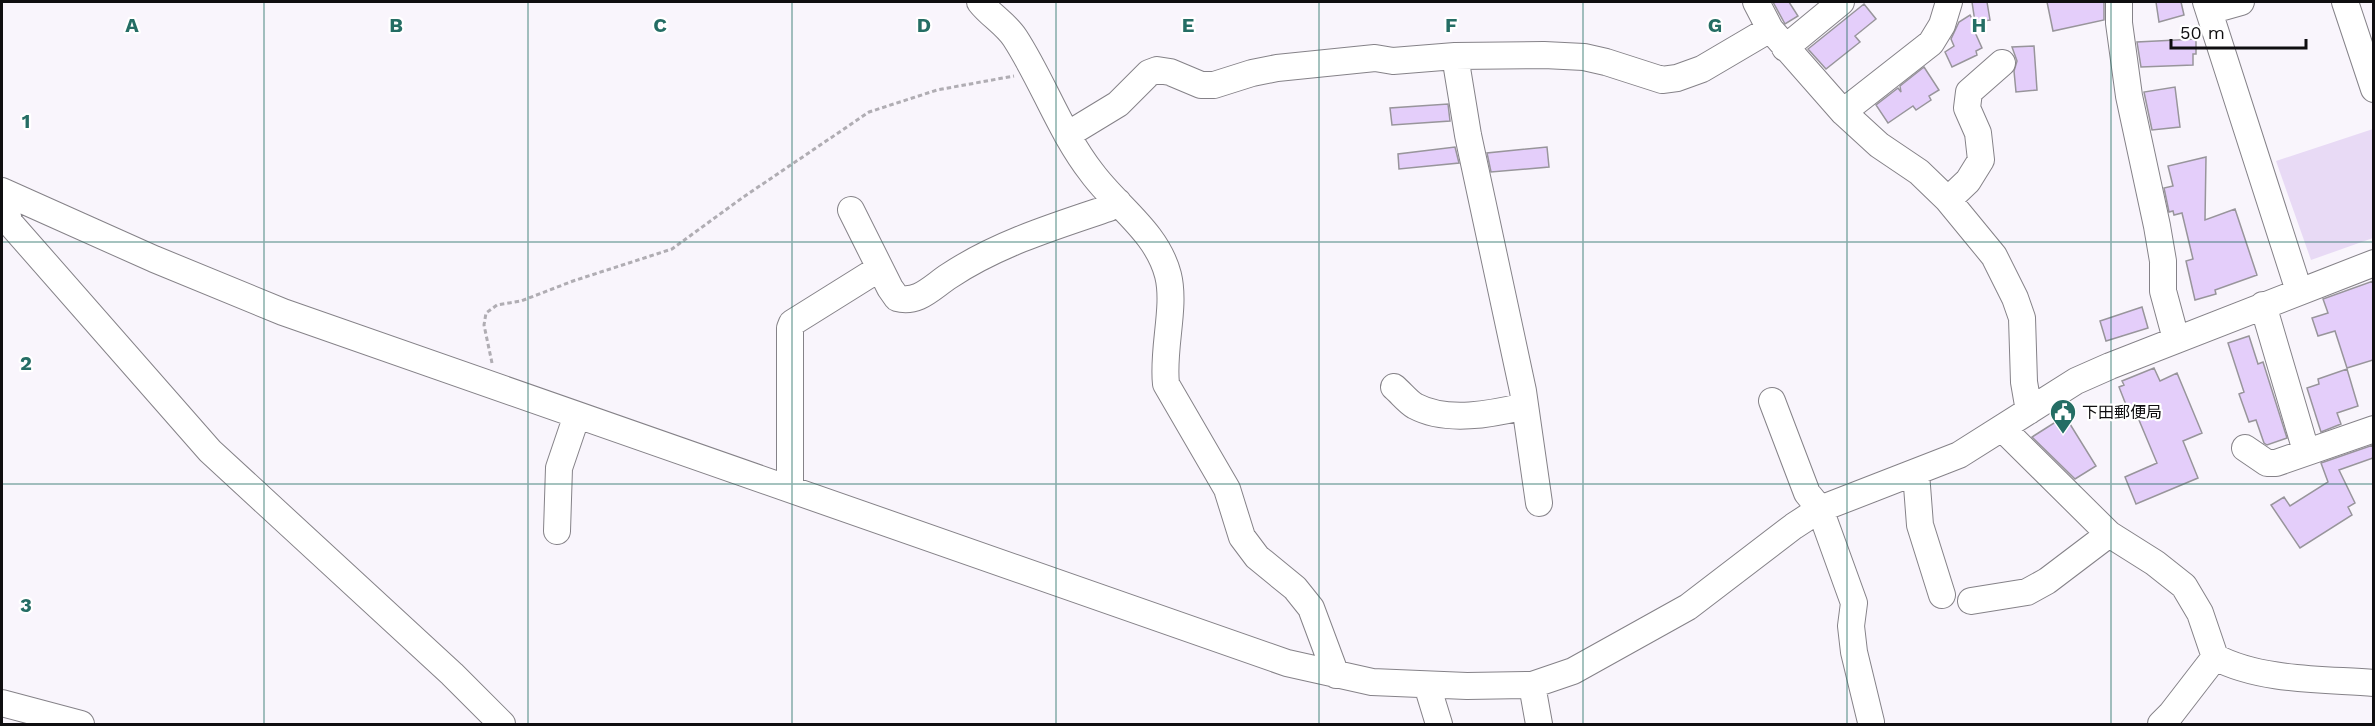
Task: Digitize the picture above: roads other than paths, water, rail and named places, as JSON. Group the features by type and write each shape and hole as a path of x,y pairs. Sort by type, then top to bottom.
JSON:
{"street":[{"path":"980,2 1014,37 1067,135 1092,174 1159,251 1168,276 1170,295 1163,365 1166,384 1227,489 1242,537 1257,557 1294,588 1311,608 1336,675"},
{"path":"1756,2 1778,38 1843,112 1879,145 1920,172 1948,200 1994,256 2015,298 2022,318 2024,382 2029,411"},
{"path":"1067,135 1118,104 1156,70 1170,72 1201,85 1214,86 1252,73 1277,68 1375,58 1393,61 1455,56 1544,55 1584,57 1662,80 1677,78 1702,69 1778,38 1841,2"},
{"path":"1843,112 1931,43 1942,25 1949,2"},
{"path":"2119,2 2119,22 2129,96 2157,226 2163,261 2163,291 2176,339"},
{"path":"2241,2 2207,6 2299,291"},
{"path":"2345,2 2373,88"},
{"path":"1455,56 1468,135 1525,406 1539,503"},
{"path":"1948,200 1968,181 1981,160 1978,133 1967,108 1969,92 2002,63"},
{"path":"2,191 154,259 283,312 1287,663 1372,682 1427,685 1532,685 1573,671 1688,607 1794,526 1820,509 1959,455 2076,381 2176,339 2373,263"},
{"path":"2,191 9,222 210,451 452,674 499,723"},
{"path":"850,210 897,298 908,301 920,297 951,275 1006,246 1109,208 1118,202"},
{"path":"790,489 790,328 792,322 880,268"},
{"path":"2263,305 2306,451"},
{"path":"1394,387 1415,406 1444,414 1500,412 1525,406"},
{"path":"1772,401 1807,493 1820,509 1854,603 1851,626 1854,652 1871,722"},
{"path":"557,531 559,468 577,415"},
{"path":"2002,428 2109,534 2155,563 2184,586 2200,613 2215,657 2233,667 2263,674 2373,683"},
{"path":"2245,448 2267,463 2276,463 2373,429"},
{"path":"1916,473 1920,525 1942,595"},
{"path":"1971,601 2027,592 2047,581 2109,534"},
{"path":"2165,723 2215,657"},
{"path":"1427,685 1439,724"},
{"path":"1532,685 1539,724"},
{"path":"2,703 81,724"}],"place":[{"name":"下田郵便局","path":"2063,435"}]}
